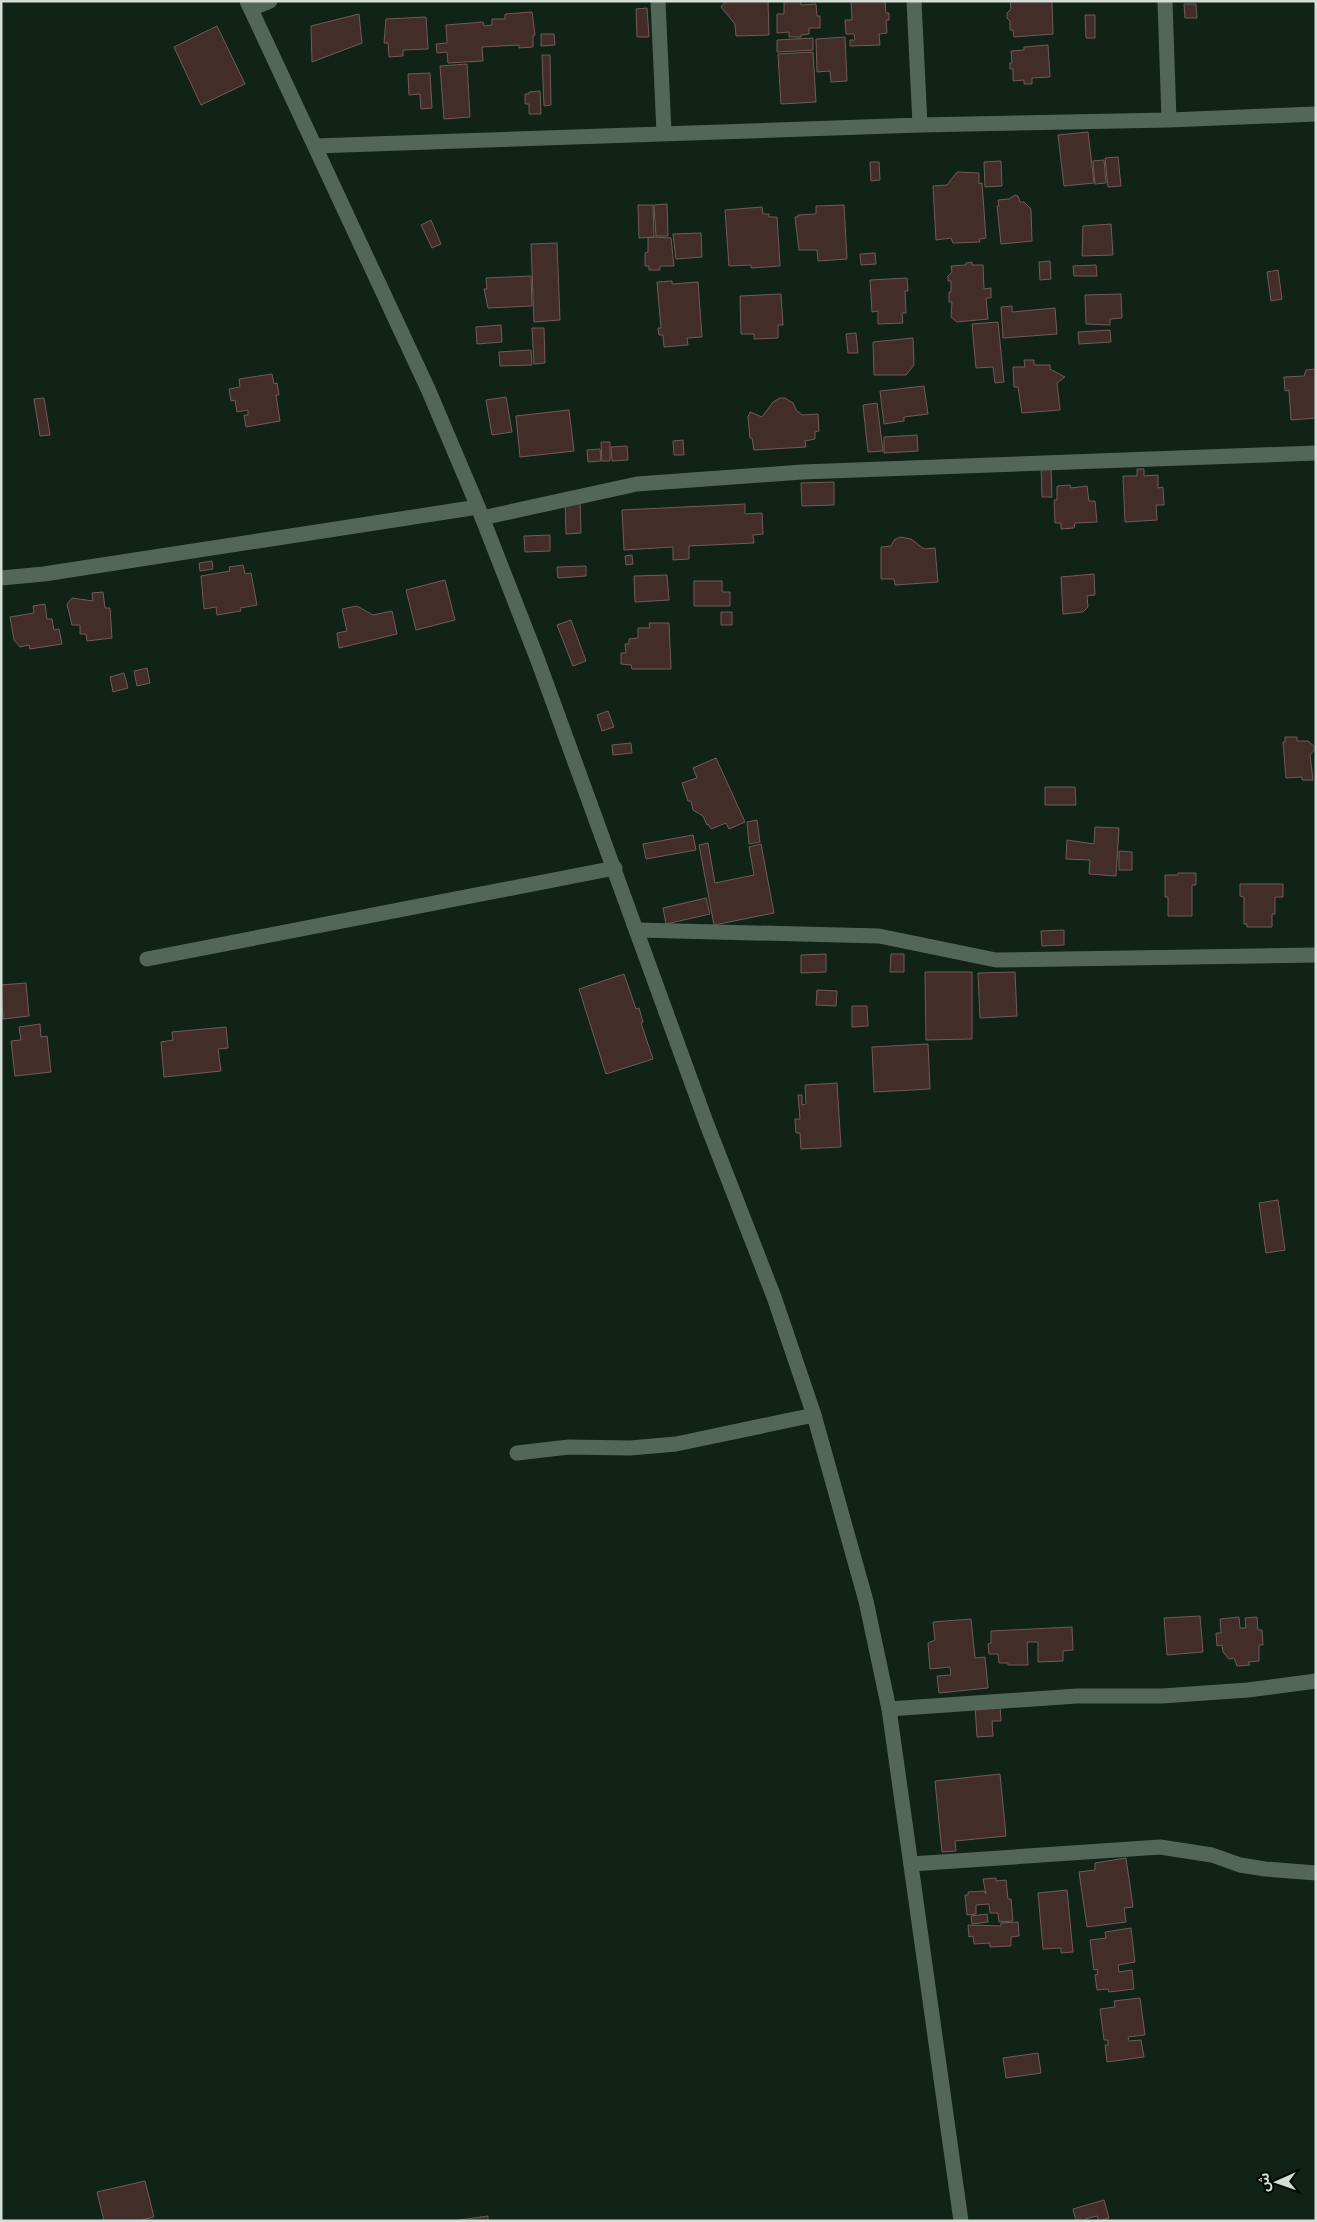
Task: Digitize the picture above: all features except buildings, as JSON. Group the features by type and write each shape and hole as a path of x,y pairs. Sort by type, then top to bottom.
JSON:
{"street":[{"path":"270,1 249,5 428,389 480,512 537,658 638,930 706,1122 774,1297 814,1415 866,1601 889,1708 961,2221"},
{"path":"658,1 664,133"},
{"path":"914,1 920,125"},
{"path":"1165,1 1168,120"},
{"path":"315,146 664,133 1168,120 1316,114"},
{"path":"1,578 44,574 480,512 627,486 656,483 802,472 1316,454"},
{"path":"147,959 615,868"},
{"path":"638,930 879,936 996,960 1316,955"},
{"path":"517,1453 569,1446 630,1448 676,1444 814,1415"},
{"path":"889,1708 1077,1696 1162,1696 1248,1690 1316,1681"},
{"path":"911,1864 1160,1847 1212,1855 1240,1865 1316,1873"}]}
